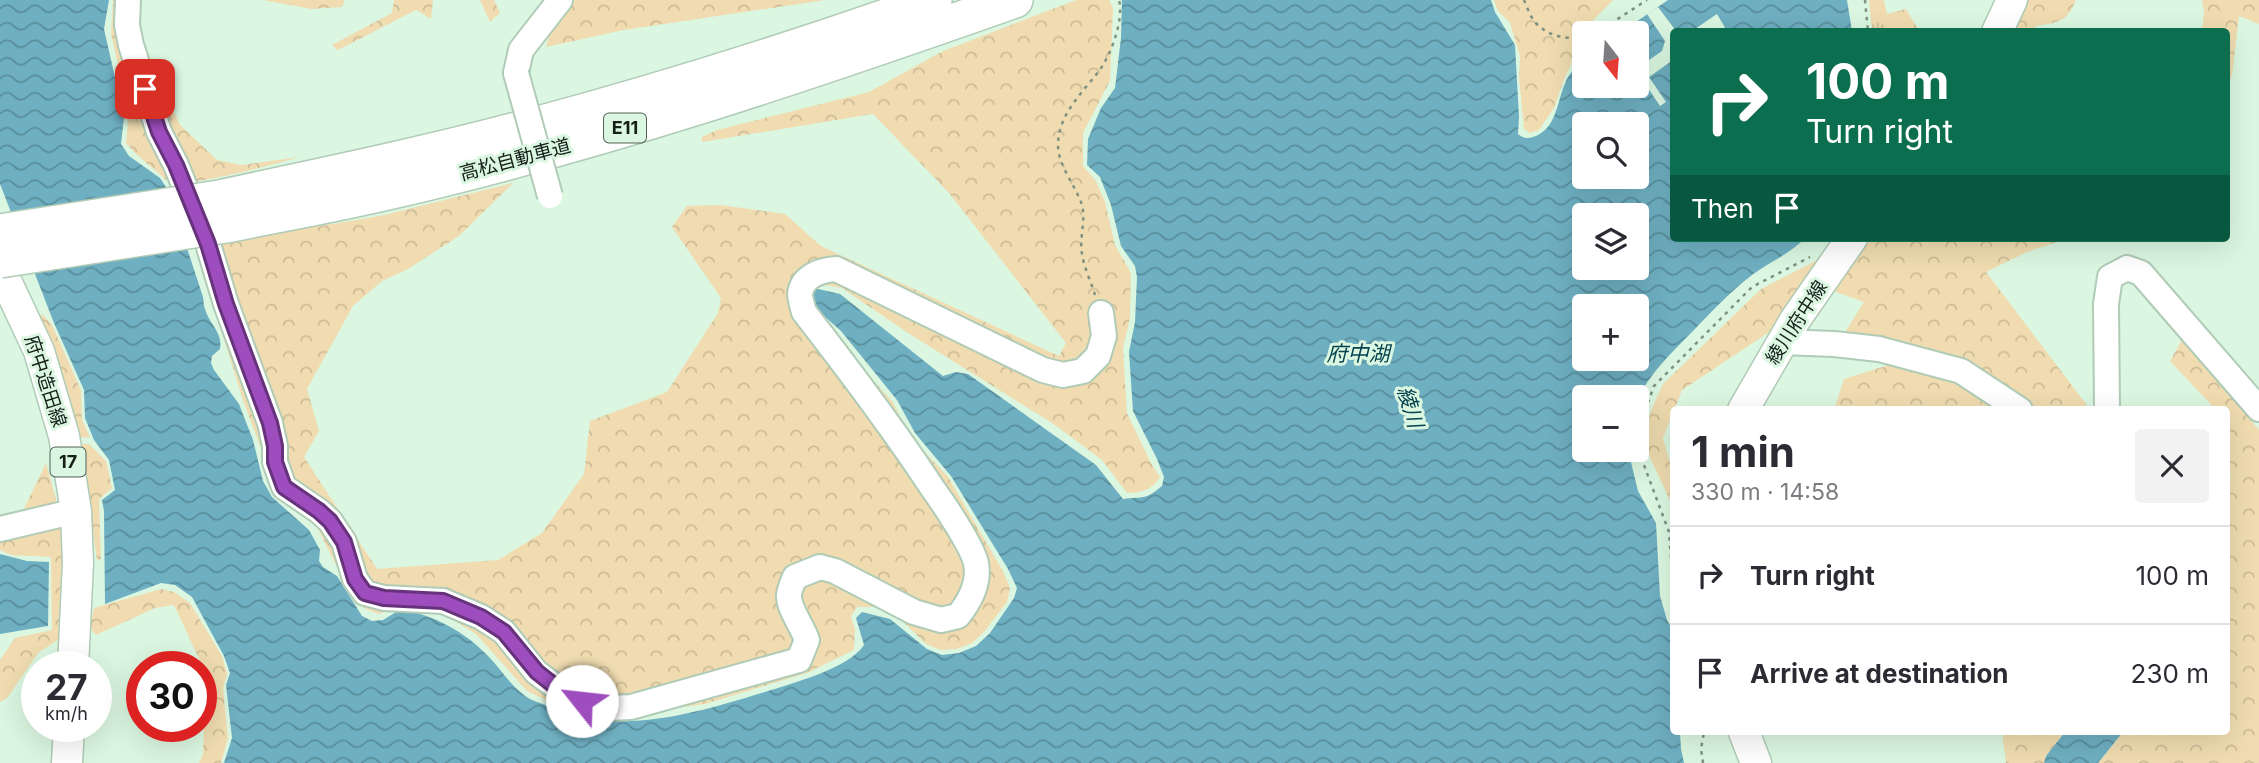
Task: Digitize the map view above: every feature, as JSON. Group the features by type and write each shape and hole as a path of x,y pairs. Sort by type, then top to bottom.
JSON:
{"highway":[{"name":"高松自動車道","path":"0,260 223,211 384,163 523,128 695,79 934,0"},
{"name":"高松自動車道","path":"0,232 223,211 392,191 524,157 704,105 859,55 1015,0"}],"main road":[{"path":"2000,28 2012,0"},
{"name":"綾川府中線","path":"1745,406 1781,342 1849,242"},
{"name":"府中造田線","path":"0,268 7,301 39,351 64,436 76,510 78,563 74,651"},
{"path":"1745,735 1756,763"},
{"path":"67,763 68,742"}],"street":[{"path":"128,0 127,25 131,45 159,132 176,165 208,244 226,304 270,423 275,462 284,487 330,521 344,542 355,579 365,593 384,598 443,601 481,617 504,632 537,672 556,687 582,701 608,708 631,707 799,660 807,640 789,595 795,577 820,567 835,571 914,612 941,620 958,616 970,602 977,579 976,561 948,511 884,415 804,312 800,295 807,279 821,270 836,269 1043,370 1063,375 1083,370 1098,355 1104,336 1101,313"},
{"path":"550,196 516,73 521,50 560,0"},
{"path":"2107,406 2106,304 2110,277 2127,268 2141,273 2259,409"},
{"path":"1781,342 1879,349 1961,371 2014,406"},
{"path":"0,529 76,510"}],"path":[{"path":"1101,313 1082,253 1082,206 1058,146 1071,105 1101,68 1114,38 1121,10 1119,0"},
{"path":"1524,0 1535,22 1554,36 1572,39"},
{"path":"1615,21 1647,0"},
{"path":"1865,0 1868,28"},
{"path":"1670,545 1669,532 1638,449 1644,413 1654,386 1752,287 1818,252"},
{"path":"1703,735 1701,749 1703,763"}],"green space":[{"path":"113,0 122,0 180,125 217,160 242,165 300,157 220,177 171,185 126,143 129,112 111,34"},
{"path":"263,0 345,0 342,7 312,9"},
{"path":"394,0 433,0 431,19 416,10 338,50 332,45 392,13"},
{"path":"480,0 494,0 500,13 490,22"},
{"path":"575,0 825,0 624,30 546,47 552,25"},
{"path":"1076,0 1109,0 1113,8 1110,81 1083,133 1083,166 1096,181 1105,202 1115,245 1131,273 1130,318 1123,349 1127,413 1160,477 1153,485 1142,491 1127,493 1102,460 1052,423 908,333 842,288 801,281 809,310 893,402 908,434 948,477 1003,571 1010,588 1007,602 972,643 957,649 941,650 926,644 898,617 877,607 857,607 851,616 855,629 854,650 807,673 705,704 620,716 585,715 527,691 476,634 436,610 397,607 379,614 364,608 336,565 315,523 273,481 243,400 195,247 380,216 513,183 459,236 408,269 382,281 353,306 307,389 319,431 304,457 377,569 498,560 542,533 584,474 590,421 667,392 718,313 721,298 672,227 687,206 720,205 785,214 821,246 1059,356 1066,343 949,193 873,114 702,142 702,137 717,130 869,92 943,51"},
{"path":"1494,0 1613,0 1593,21 1572,21 1571,65 1554,108 1539,130 1530,133 1524,129 1519,78 1520,56 1510,23 1498,11"},
{"path":"1869,0 1884,0 1887,14 1906,9 1917,28 1872,28"},
{"path":"2028,0 2076,0 2066,17 2061,20 2035,28 2010,28"},
{"path":"2202,0 2259,0 2259,24 2239,16 2230,80 2230,28 2202,28"},
{"path":"1861,242 2057,242 2027,252 1986,272 2086,406 2029,406 1961,362 1842,337 1864,302 1828,289"},
{"path":"1825,256 1768,333 1682,390 1676,406 1670,406 1670,420 1663,438 1670,462 1670,501 1649,455 1650,413 1663,384 1761,289"},
{"path":"42,314 52,325 81,390 82,420 90,437 79,438 37,317"},
{"path":"2182,340 2259,430 2259,763 2098,763 2121,735 2230,735 2230,406 2212,406 2170,361"},
{"path":"1892,364 1959,384 1995,406 1835,406 1844,379"},
{"path":"81,444 89,444 106,461 112,488 99,499 101,559 97,561"},
{"path":"46,463 59,510 19,519"},
{"path":"63,521 64,636 41,651 21,651 21,678 8,697 0,702 0,660 15,638 52,630 51,557 11,555 0,550 0,536"},
{"path":"161,589 174,592 190,603 222,656 227,674 223,688 228,738 221,763 199,763 203,742 217,742 217,651 195,651 174,605 155,608 96,635 90,628 94,608"},
{"path":"2002,735 2063,735 2046,756 2044,763 2006,763"}],"water":[{"name":"府中湖","path":"0,0 109,0 104,29 124,117 121,144 129,156 160,178 168,190 203,297 204,308 218,333 220,349 212,356 211,363 239,404 253,440 263,481 272,497 309,530 320,550 319,561 337,576 362,616 372,621 383,620 401,609 448,626 469,639 488,656 519,691 538,703 574,715 629,721 656,719 712,708 819,674 846,661 864,645 856,618 862,612 890,619 927,649 942,655 959,653 976,646 990,633 1014,598 1017,588 951,476 915,433 897,400 841,331 806,300 805,286 840,294 943,376 956,372 968,374 1096,465 1123,499 1147,496 1162,486 1164,477 1133,411 1129,352 1135,322 1135,266 1121,246 1111,205 1100,177 1087,165 1088,139 1101,108 1115,88 1122,0 1491,0 1495,12 1515,45 1518,134 1527,138 1541,133 1552,121 1567,78 1572,72 1572,98 1649,98 1649,21 1637,21 1668,0 1847,0 1852,28 1670,28 1670,242 1801,242 1752,275 1722,301 1662,363 1646,385 1572,385 1572,462 1631,462 1638,491 1656,523 1660,596 1670,626 1670,735 1680,735 1684,763 224,763 232,738 226,685 230,673 224,656 192,597 175,585 161,583 105,604 102,500 115,490 109,460 94,440 85,418 84,390 54,323 0,184"},
{"path":"0,554 27,561 49,562 48,626 0,634"},
{"path":"2063,735 2121,735 2098,763 2044,763 2046,756"}],"pier":[{"path":"1658,7 1674,28 1670,28 1670,62 1649,77 1649,60 1662,51 1665,41 1647,14"},
{"path":"1717,14 1725,28 1696,28"},
{"path":"1649,77 1666,102 1660,106 1649,90"}],"route":[{"path":"145,89 159,132 176,165 208,244 226,304 270,423 275,462 284,487 330,521 344,542 355,579 365,593 384,598 443,601 481,617 504,632 537,672 556,687 582,701"}],"water label":[{"name":"綾川","path":"1410,407"}]}
